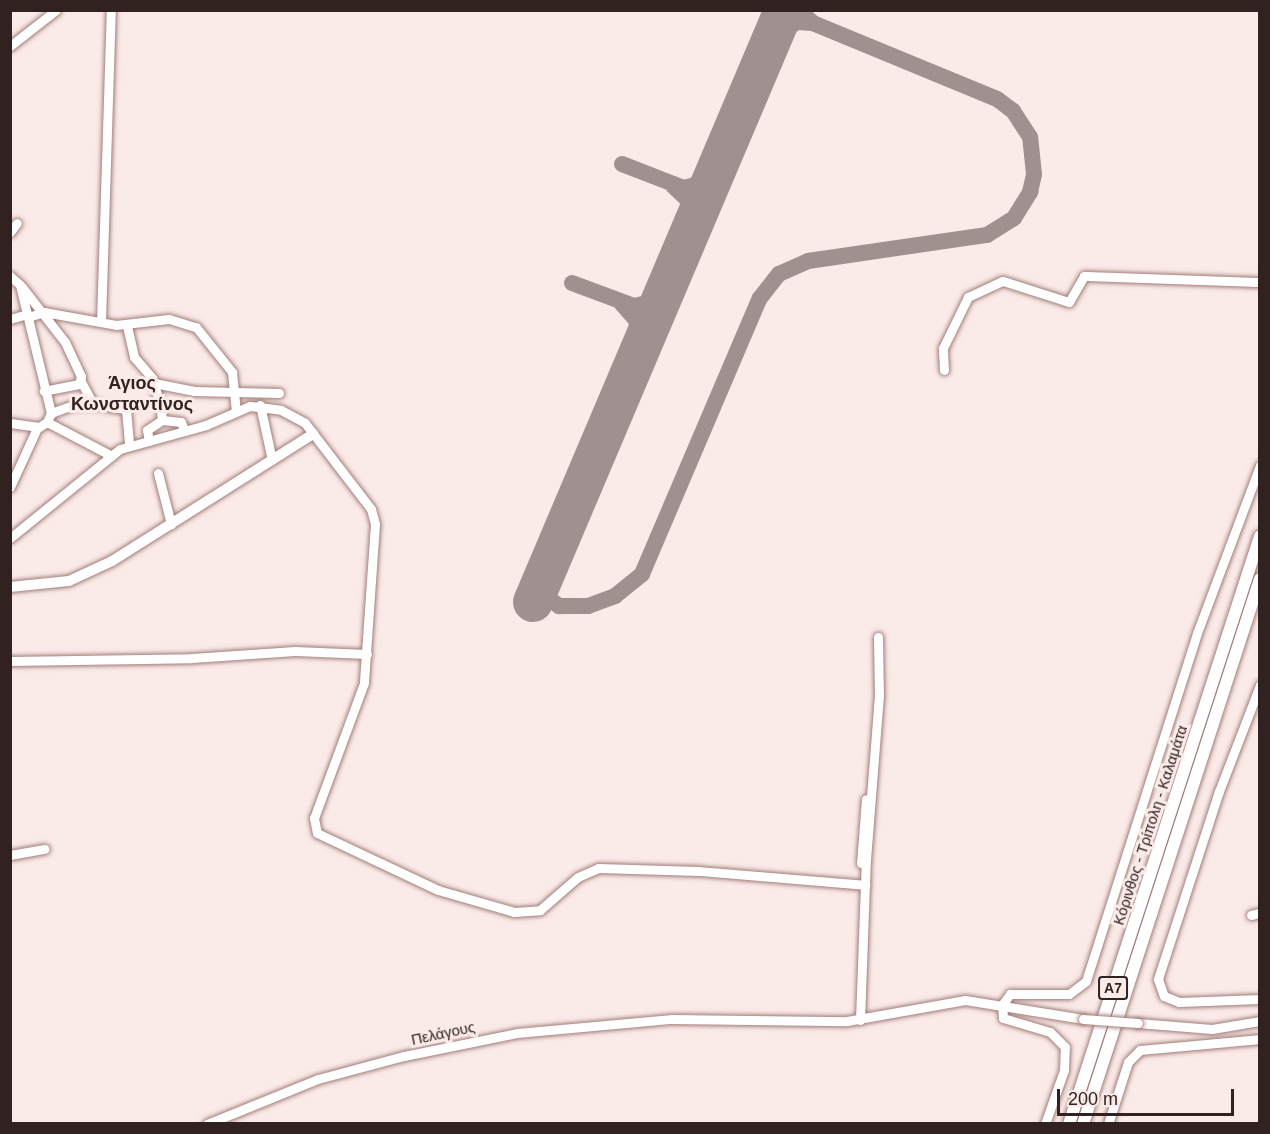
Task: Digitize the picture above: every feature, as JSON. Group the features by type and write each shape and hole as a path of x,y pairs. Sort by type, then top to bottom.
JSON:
{"highway":[{"name":"Κόρινθος - Τρίπολη - Καλαμάτα","path":"1069,1124 1195,729 1260,536"},
{"name":"Κόρινθος - Τρίπολη - Καλαμάτα","path":"1083,1124 1260,579"},
{"path":"1242,657 1248,614"},
{"path":"1222,628 1234,615"},
{"path":"1193,782 1213,740"}],"main road":[{"path":"10,587 58,583 85,574 171,524 313,434"}],"street":[{"path":"10,46 56,10"},
{"path":"101,322 111,10"},
{"path":"10,276 44,312 73,354 81,381 93,404"},
{"path":"944,370 943,348 968,297 1003,281 1069,302 1084,276 1260,282"},
{"path":"20,285 49,418 110,455"},
{"path":"10,319 44,312 128,326 169,319 196,327 232,372 236,412"},
{"path":"128,326 134,357 154,383 162,420"},
{"path":"44,391 81,381"},
{"path":"154,383 194,391 279,393"},
{"path":"10,487 36,428 73,405 93,404 126,409 129,446"},
{"path":"260,405 272,459"},
{"path":"10,538 110,455 129,446 260,405 297,418 313,434 374,519 367,654 362,696 313,821 316,832 438,890 514,912 540,910 578,877 598,868 699,871 865,881"},
{"path":"149,441 147,430 162,420 181,422 184,430"},
{"path":"10,423 36,428"},
{"path":"1045,1124 1064,1071 1065,1047 1050,1032 1003,1018 1002,1005 1010,994 1069,994 1086,981 1197,633 1260,465"},
{"path":"158,473 171,524"},
{"path":"860,1020 865,881 879,696 878,636"},
{"path":"10,662 192,658 295,651 367,654"},
{"path":"1260,685 1219,791 1158,986 1164,996 1179,1002 1260,999"},
{"path":"10,855 44,849"},
{"name":"Πελάγους","path":"207,1124 286,1089 404,1056 517,1033 696,1018 860,1020 956,1001 1002,1005 1083,1019 1212,1029 1260,1021"},
{"path":"1108,1124 1128,1062 1140,1050 1260,1039"}],"shaded area":[{"path":"1259,553 1259,563 1078,1123 1075,1124"}],"taxiway":[{"path":"541,582 548,598 559,606 588,606 615,596 642,574 760,298 779,274 808,261 987,235 1014,218 1030,192 1034,174 1030,137 1013,111 997,99 813,23 799,10"},
{"path":"773,37 797,22 813,23"},
{"path":"622,164 684,188 703,183 719,168"},
{"path":"673,186 688,200 692,230"},
{"path":"572,283 634,306 652,302 669,285"},
{"path":"622,304 637,321 643,347"}],"runway":[{"path":"533,602 784,10"}],"district":[{"name":"Άγιος Κωνσταντίνος","path":"132,394"}]}
